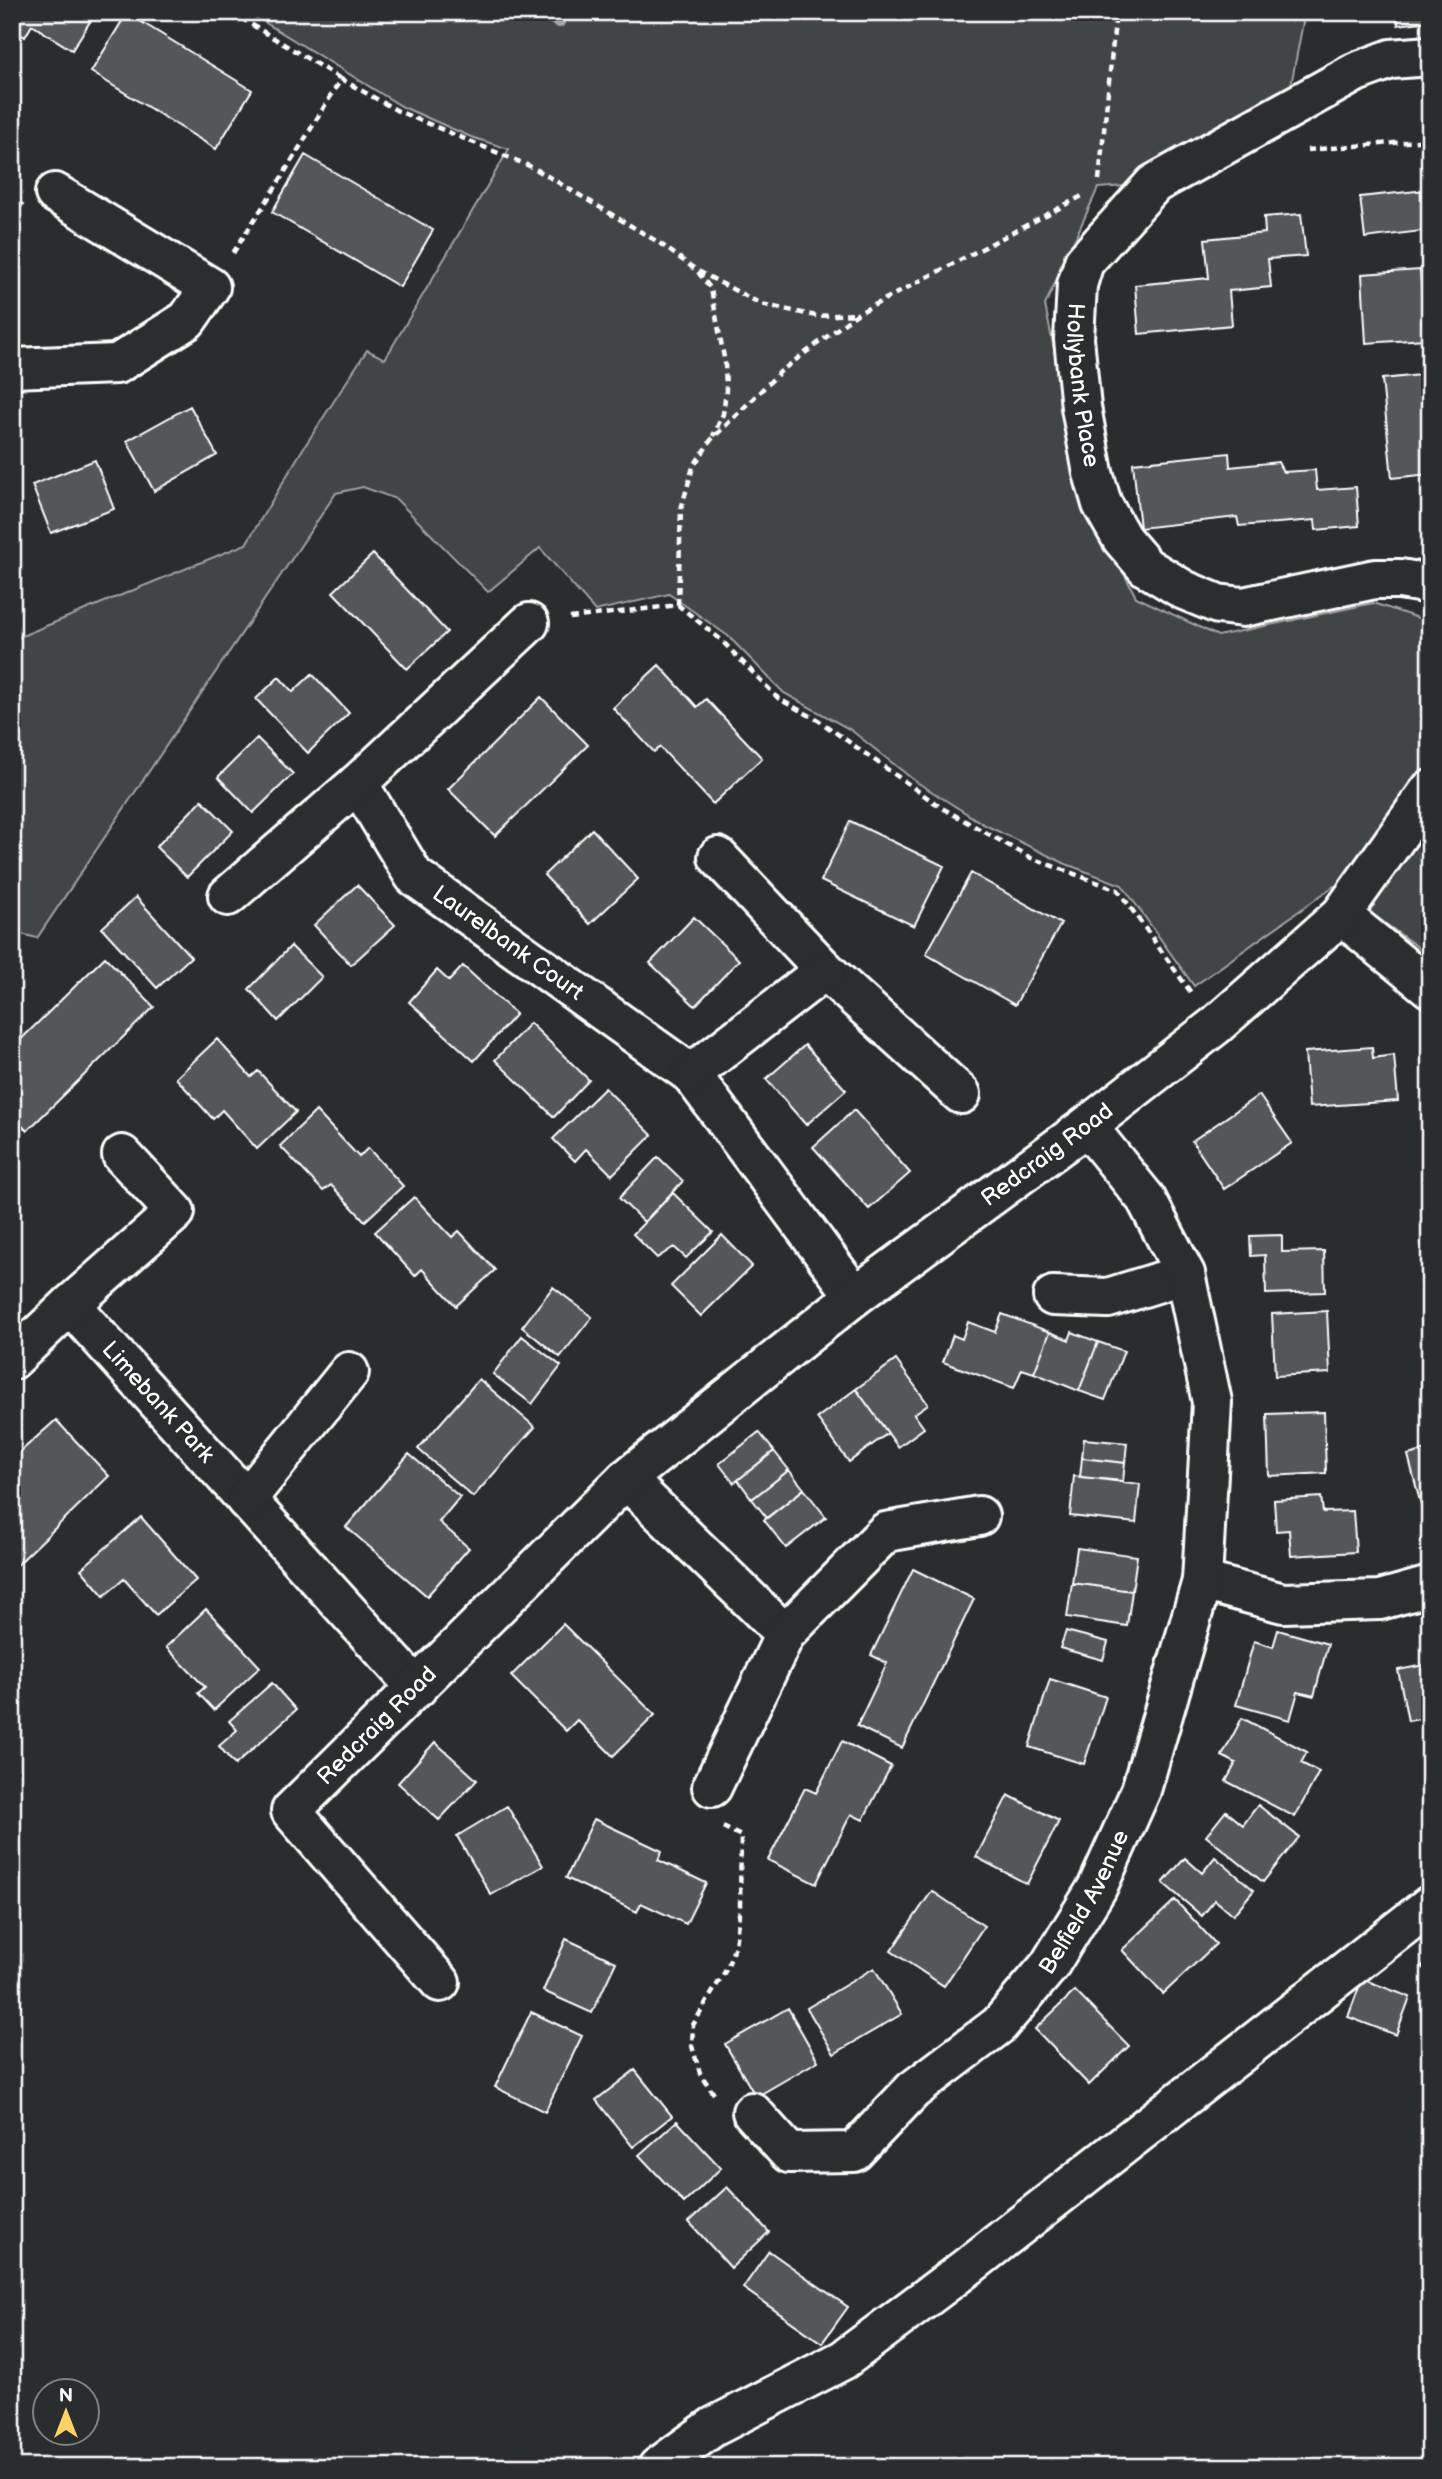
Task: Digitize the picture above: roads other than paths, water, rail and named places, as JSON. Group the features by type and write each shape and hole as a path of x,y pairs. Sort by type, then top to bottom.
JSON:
{"street":[{"name":"Hollybank Place","path":"1430,57 1391,59 1356,72 1154,184 1084,262 1077,285 1074,339 1081,407 1093,473 1102,504 1122,539 1146,567 1184,590 1218,604 1243,607 1375,579 1400,579 1430,584"},
{"path":"12,368 117,364 187,320 210,287 55,192"},
{"path":"228,895 358,783 529,623"},
{"name":"Laurelbank Court","path":"358,783 414,876 691,1074 855,1296"},
{"name":"Redcraig Road","path":"440,1982 291,1811 626,1479 855,1296 1087,1126 1215,1026 1341,915 1430,790"},
{"path":"718,857 825,970 961,1094"},
{"path":"1341,915 1430,988"},
{"path":"691,1074 825,970"},
{"name":"Belfield Avenue","path":"735,2106 789,2152 854,2152 913,2090 999,2025 1049,1966 1097,1888 1141,1790 1202,1581 1212,1402 1185,1274 1146,1199 1087,1126"},
{"path":"12,1360 69,1305 175,1212 122,1155"},
{"path":"1053,1296 1108,1298 1185,1274"},
{"name":"Limebank Park","path":"69,1305 417,1688"},
{"path":"246,1500 349,1372"},
{"path":"626,1479 785,1634"},
{"path":"712,1787 785,1634 886,1532 979,1516"},
{"path":"1202,1581 1283,1603 1380,1600 1430,1586"},
{"path":"658,2467 713,2427 843,2360 966,2268 1430,1905"}],"waterway":[{"path":"541,12 559,22"}]}
